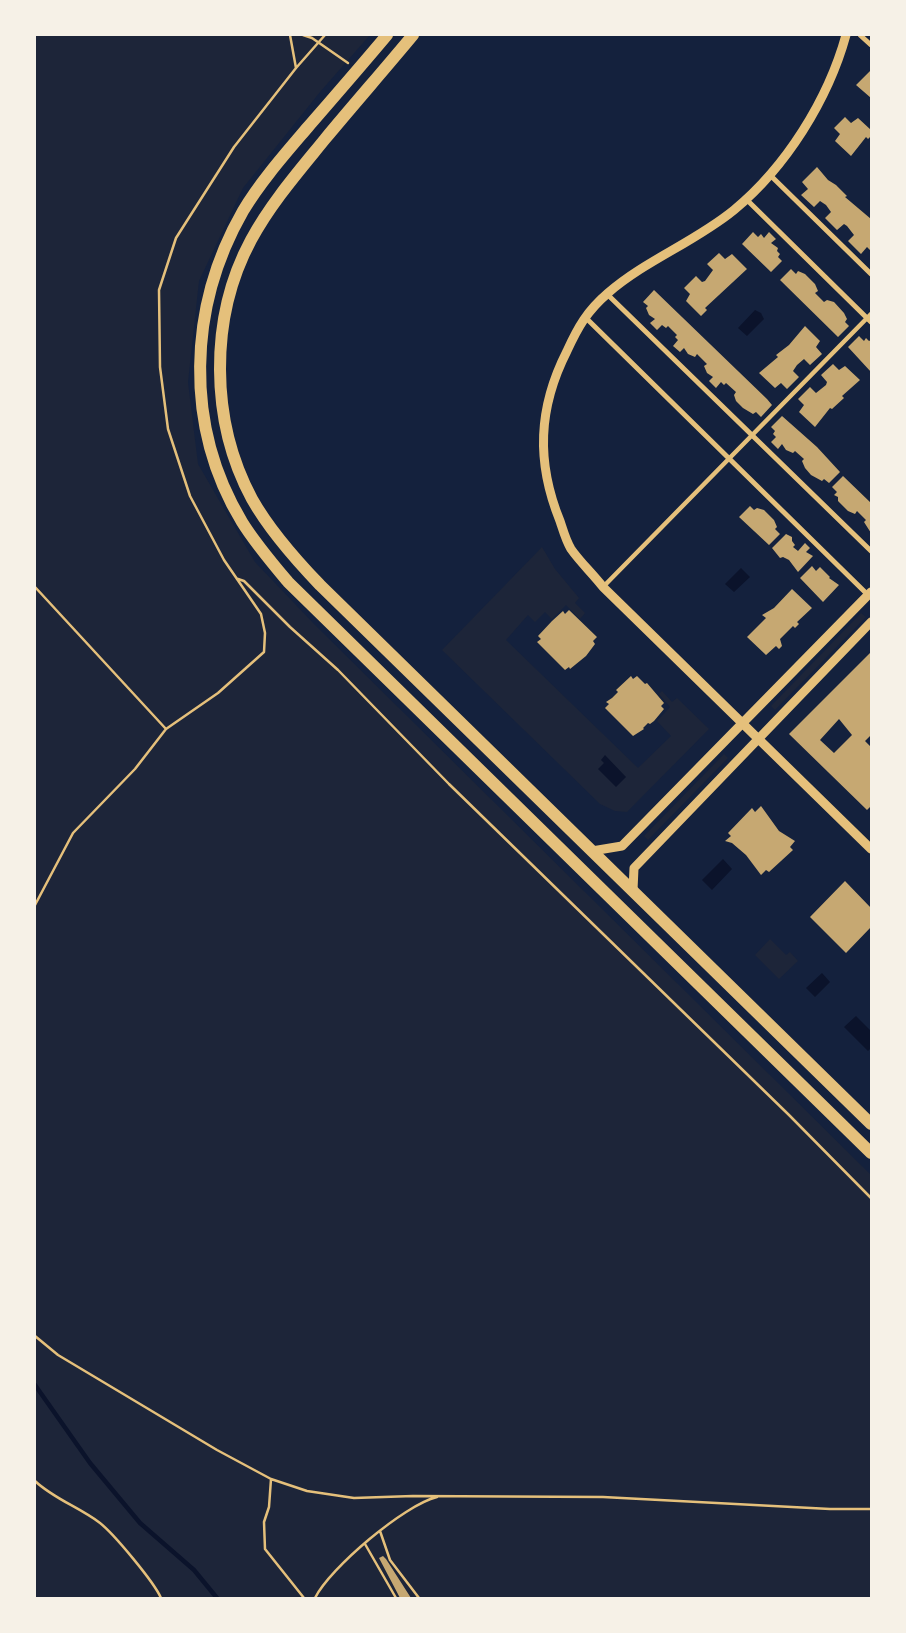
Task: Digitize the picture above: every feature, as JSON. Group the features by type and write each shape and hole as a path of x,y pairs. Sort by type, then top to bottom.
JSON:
{"main road":[{"path":"387,35 258,188 232,232 211,284 203,316 199,371 206,432 224,487 254,540 288,582 871,1153"},
{"path":"413,35 282,191 247,249 230,292 222,339 221,395 226,429 252,499 301,565 871,1124"}],"street":[{"path":"846,35 842,52 809,122 769,174 746,198 708,229 624,280 584,317 554,376 544,420 542,447 545,473 554,507 571,549 603,587 871,849"},
{"path":"860,35 871,45"},
{"path":"769,174 871,274"},
{"path":"603,587 870,318 746,198"},
{"path":"607,294 871,551"},
{"path":"584,317 870,594 622,846 592,851"},
{"path":"632,890 634,868 871,622"}],"path":[{"path":"290,35 296,68"},
{"path":"302,35 350,64"},
{"path":"35,905 73,833 135,769 166,728 218,693 264,652 265,633 261,614 224,560 190,496 168,429 160,367 159,290 176,238 234,147 296,68 325,35"},
{"path":"237,578 244,581 290,627 338,670 449,784 789,1115 871,1198"},
{"path":"35,587 166,728"},
{"path":"35,1336 58,1355 217,1450 271,1479 307,1491 354,1498 441,1496 659,1499 830,1509 871,1509"},
{"path":"271,1479 270,1507 264,1522 265,1549 304,1598"},
{"path":"35,1481 43,1488 100,1523 118,1540 161,1598"},
{"path":"315,1598 324,1584 380,1530 425,1500 441,1496"},
{"path":"380,1530 390,1560 419,1598"},
{"path":"365,1544 396,1598"}],"shaded area":[{"path":"35,35 370,35 320,92 243,188 199,281 188,382 198,464 255,562 314,624 871,1175 871,1598 35,1598"},
{"path":"755,310 761,313 764,319 747,336 738,328"},
{"path":"542,547 555,569 579,598 575,603 585,613 580,619 566,605 552,619 545,612 535,622 528,615 506,640 638,768 671,736 657,721 670,707 659,694 662,691 672,702 677,698 709,729 627,812 615,811 600,804 442,650"},
{"path":"741,568 750,577 734,592 725,584"},
{"path":"861,613 866,617 775,710 771,706"},
{"path":"724,754 728,758 648,840 644,836"},
{"path":"605,755 626,777 616,787 598,769 604,763 601,760"},
{"path":"723,859 732,869 712,890 702,880"},
{"path":"770,939 786,955 790,952 798,961 779,979 755,955"},
{"path":"822,973 830,982 815,997 806,988"},
{"path":"856,1016 871,1031 871,1048 868,1051 844,1027"}],"building":[{"path":"871,70 871,98 856,85"},
{"path":"845,117 851,123 858,118 871,130 871,136 868,139 866,137 851,156 835,141 840,134 834,128"},
{"path":"817,167 828,180 847,196 845,197 871,219 870,250 867,247 861,254 848,241 854,235 847,226 844,224 837,230 825,218 831,212 826,205 820,201 814,207 801,195 808,189 802,182"},
{"path":"753,232 758,237 761,234 764,238 769,232 776,239 771,243 778,248 777,251 780,254 778,257 782,261 771,272 742,244"},
{"path":"719,253 725,259 732,254 747,269 705,308 707,310 701,316 686,301 690,294 684,288 696,276 702,282 705,281 713,270 707,264"},
{"path":"791,269 796,274 798,271 805,274 815,284 818,291 815,293 824,302 827,300 834,302 844,313 847,319 845,322 849,326 838,337 780,280"},
{"path":"654,290 767,399 772,405 761,417 756,412 753,414 743,408 736,401 734,395 736,392 726,383 724,385 721,382 716,388 709,381 713,377 707,373 704,366 707,364 697,354 695,357 688,354 684,348 680,352 673,346 678,340 675,337 677,335 668,326 666,328 662,325 657,330 650,323 655,319 649,315 646,308 648,306 643,302"},
{"path":"805,326 820,341 816,347 822,354 810,365 804,359 797,365 793,371 799,377 787,389 781,383 775,388 759,373 778,357 776,355 789,345"},
{"path":"859,336 864,341 866,338 869,341 871,340 871,372 848,347"},
{"path":"833,364 839,370 845,366 860,380 842,396 844,398 832,409 830,408 815,427 799,412 804,405 798,399 810,387 816,393 826,385 827,382 821,375"},
{"path":"782,416 817,447 840,472 829,483 824,479 822,481 811,475 805,468 802,461 804,459 795,451 793,453 786,450 782,444 778,449 771,442 776,437 773,434 775,431 771,427"},
{"path":"843,476 871,503 871,533 864,522 866,520 857,511 855,514 848,511 838,501 838,497 834,495 837,492 832,487"},
{"path":"750,506 754,510 757,508 764,510 774,520 777,527 775,529 780,534 769,545 739,517"},
{"path":"786,534 792,537 795,545 793,547 798,551 805,543 810,548 806,552 813,556 798,572 789,560 783,557 780,558 772,548"},
{"path":"812,566 816,571 820,567 829,578 839,585 823,602 800,578"},
{"path":"792,589 812,608 797,622 799,624 795,628 793,626 780,639 782,646 779,649 776,646 766,655 747,637 766,618 762,615 774,608"},
{"path":"569,610 597,637 593,641 595,644 586,656 570,669 569,667 565,670 537,642 541,639 538,636 552,621 563,611 565,614"},
{"path":"871,652 871,735 865,741 871,747 871,806 867,810 789,734","holes":["839,719 852,735 834,753 820,740"]},
{"path":"631,676 633,679 637,676 645,684 647,683 664,703 661,706 664,709 654,721 650,724 648,723 644,729 633,736 605,708 609,704 606,702 618,692 616,690"},
{"path":"761,806 779,831 795,841 790,847 793,850 769,872 766,870 761,875 746,855 732,843 725,841 731,836 728,833 752,808 755,812"},
{"path":"845,881 871,908 871,927 846,953 810,917"},
{"path":"383,1556 411,1598 400,1598 379,1558"}],"waterway":[{"path":"35,1385 90,1463 140,1523 194,1570 217,1598"}]}
